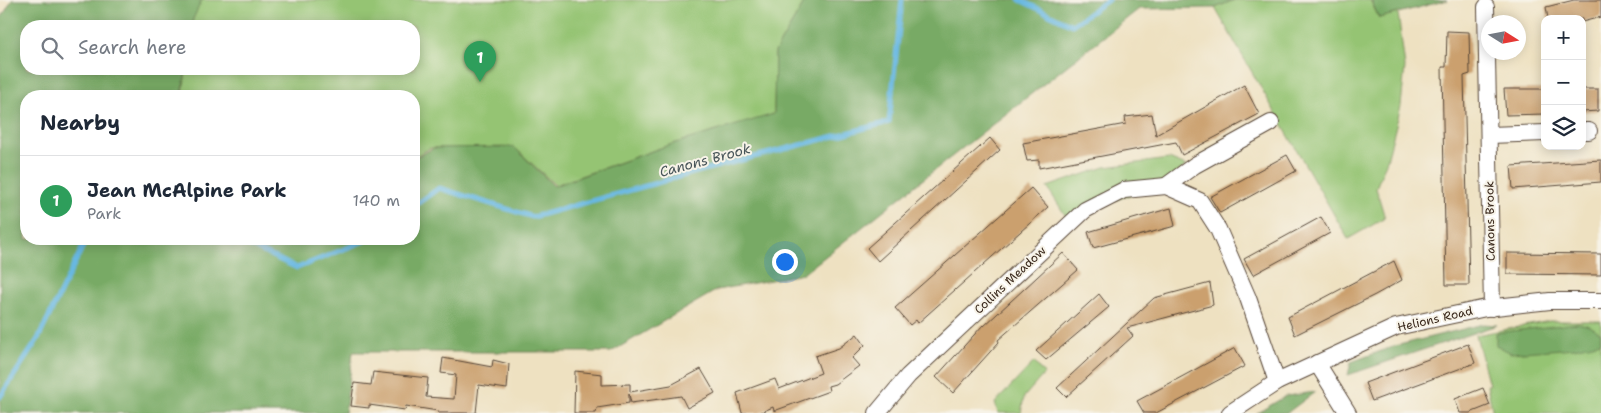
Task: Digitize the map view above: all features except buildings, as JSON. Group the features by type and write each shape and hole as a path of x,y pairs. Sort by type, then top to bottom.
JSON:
{"street":[{"name":"Canons Brook","path":"1486,7 1492,308"},
{"name":"Collins Meadow","path":"877,413 908,376 1085,210 1124,190 1166,186 1195,166 1271,123"},
{"path":"1489,135 1541,133"},
{"name":"Collins Meadow","path":"1166,186 1200,201 1218,229 1248,298 1277,382"},
{"name":"Helions Road","path":"1230,413 1277,382 1396,327 1492,308 1550,301 1601,301"},
{"path":"1317,363 1348,413"}],"green space":[{"path":"12,0 202,0 193,20 20,20 20,75 185,75 183,90 20,90 20,245 420,245 420,155 434,148 514,147 554,186 669,145 774,114 775,52 806,0 1234,0 1215,8 1139,9 803,274 717,290 611,352 353,352 345,413 0,413 0,20"},
{"path":"201,0 806,0 775,52 774,113 725,150 703,161 669,145 555,185 515,148 430,148 420,154 420,90 184,90 185,75 420,75 420,20 193,20"},
{"path":"1234,0 1370,0 1379,18 1398,13 1405,67 1401,106 1387,160 1376,188 1385,218 1348,239 1215,8"},
{"path":"1371,0 1448,0 1379,18"},
{"path":"1169,159 1186,166 1163,183 1067,218 1047,187 1105,167"},
{"path":"1550,321 1601,321 1601,413 1493,413 1487,385 1489,385 1476,335"},
{"path":"1578,323 1590,326 1601,333 1601,342 1574,348 1511,353 1496,345 1496,333"},
{"path":"1483,324 1497,325 1348,375 1351,362 1395,346"},
{"path":"1034,362 1044,374 1024,397 1021,413 998,413 995,403"},
{"path":"1315,392 1287,413 1257,413 1286,396"}],"waterway":[{"name":"Canons Brook","path":"420,202 439,188 533,217 889,122 902,0"},
{"name":"Canons Brook","path":"1020,0 1072,25 1108,0"},
{"name":"Canons Brook","path":"0,397 38,339 84,245"},
{"name":"Canons Brook","path":"249,245 297,268 354,245"}],"place":[{"name":"Jean McAlpine Park","path":"480,82"}]}
